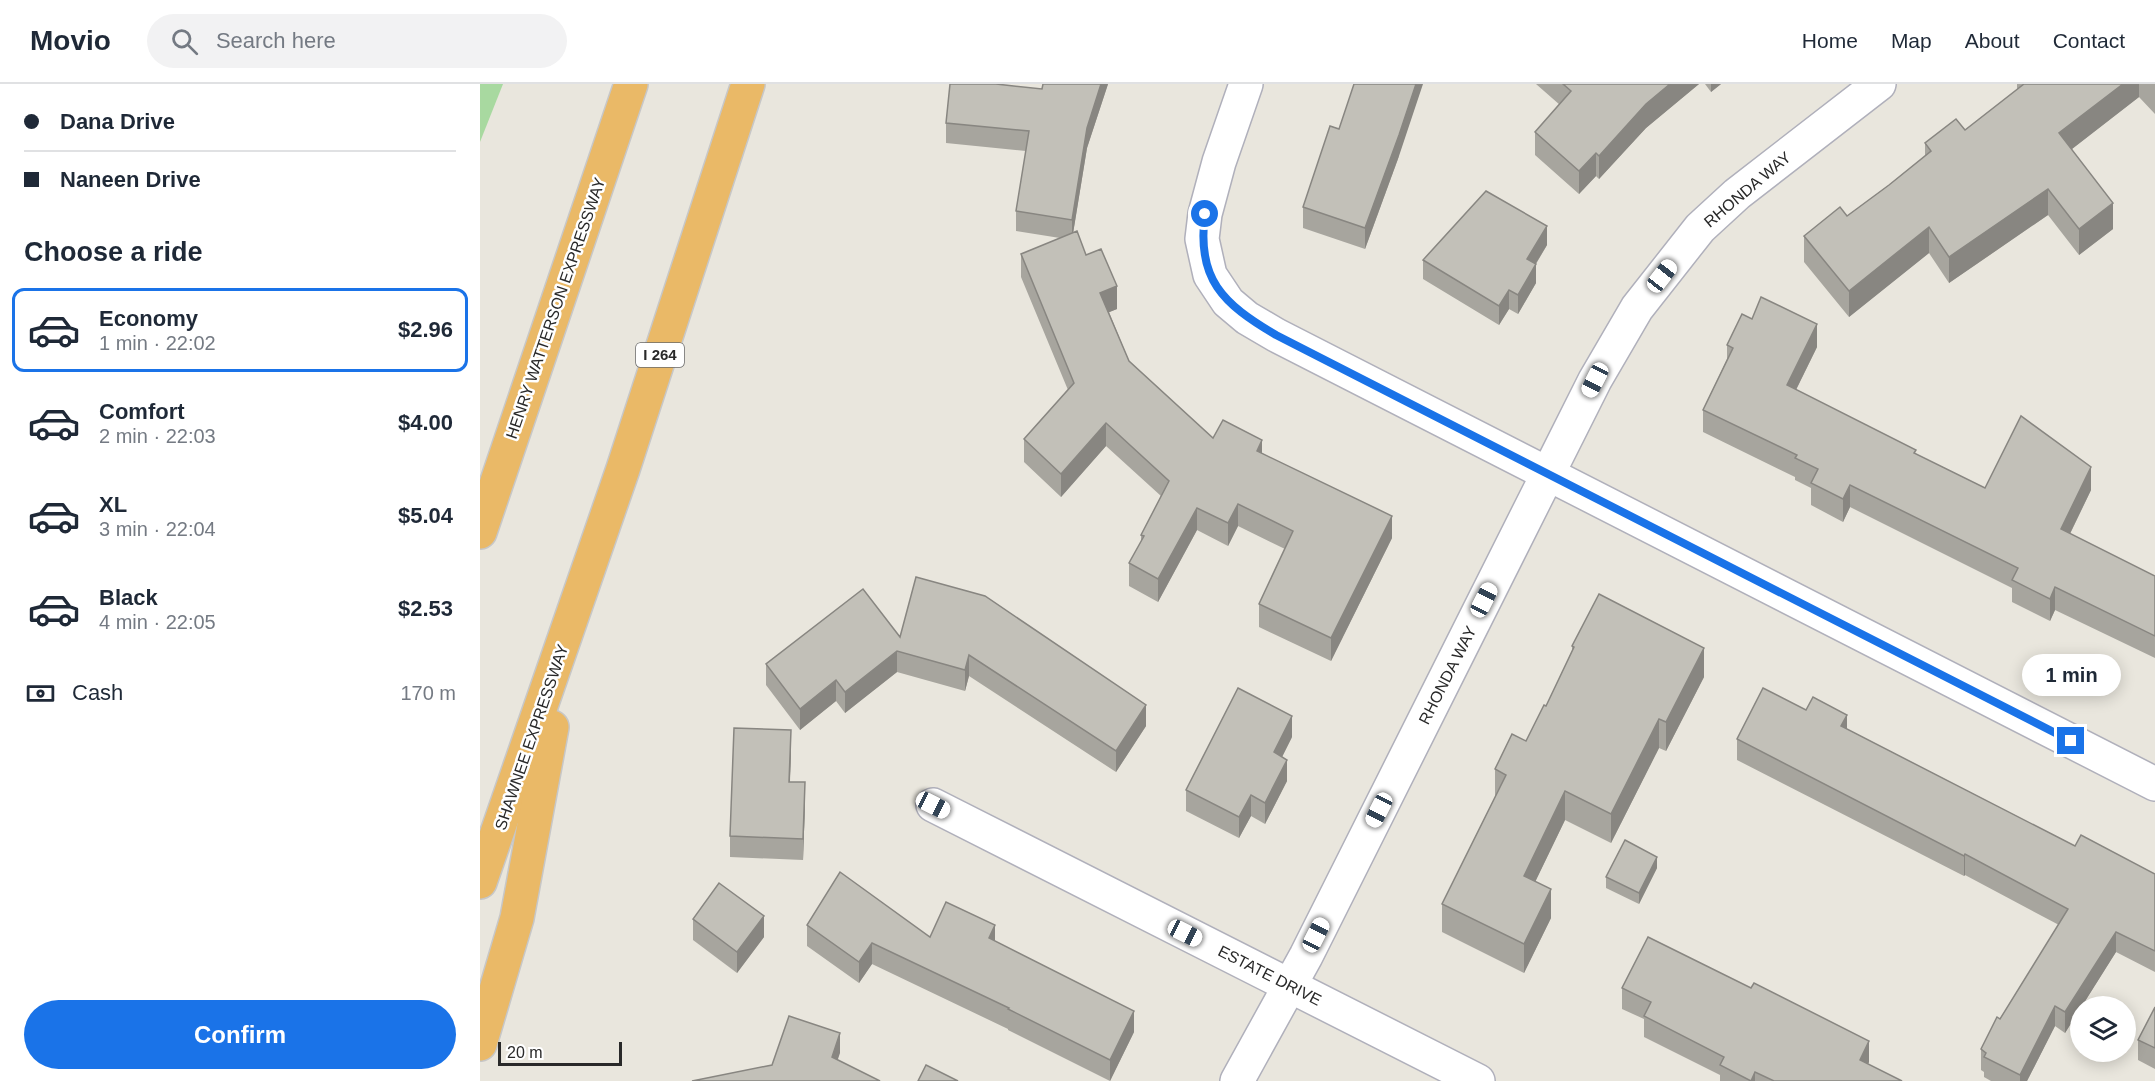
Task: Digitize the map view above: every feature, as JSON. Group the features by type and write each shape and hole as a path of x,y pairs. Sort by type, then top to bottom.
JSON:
{"highway":[{"name":"HENRY WATTERSON EXPRESSWAY","path":"480,532 631,84"},
{"name":"I 264","path":"570,625 627,458 748,84"},
{"name":"SHAWNEE EXPRESSWAY","path":"480,882 570,625"},
{"path":"480,1044 517,918 570,625"}],"street":[{"path":"1246,84 1219,162 1205,214 1202,239 1205,261 1210,275 1228,302 1247,318 1276,335 2155,784"},
{"name":"RHONDA WAY","path":"1237,1081 1291,986 1547,474 1595,380 1637,308 1700,228 1737,194 1879,84"},
{"name":"ESTATE DRIVE","path":"933,805 1478,1081"}],"green space":[{"path":"480,84 503,84 480,142"}],"building":[{"path":"950,84 996,84 1042,89 1043,84 1101,84 1087,128 1072,220 1016,211 1029,131 946,123"},
{"path":"1354,84 1416,84 1365,228 1303,207 1330,126 1339,129"},
{"path":"1563,84 1670,84 1646,104 1599,156 1596,153 1579,171 1535,132 1571,91"},
{"path":"2024,84 2123,84 2059,133 2113,203 2079,229 2048,189 1949,257 1929,227 1849,291 1804,236 1840,207 1847,216 1889,185 1931,151 1925,143 1956,119 1965,130"},
{"path":"1486,191 1547,226 1527,259 1536,264 1518,295 1509,290 1499,306 1423,260"},
{"path":"1077,231 1086,255 1101,249 1117,286 1100,293 1129,361 1213,438 1223,420 1262,440 1257,451 1392,516 1331,638 1259,604 1293,531 1238,504 1228,523 1197,508 1158,579 1129,563 1169,481 1106,423 1061,474 1024,439 1074,383 1021,254"},
{"path":"1761,297 1817,324 1787,385 1916,450 1914,453 1985,488 2021,416 2091,467 2061,529 2155,576 2155,636 2055,587 2050,599 2012,580 2018,568 1850,485 1843,499 1811,483 1818,469 1795,458 1797,455 1703,410 1733,348 1727,345 1742,314 1752,319"},
{"path":"916,577 985,596 1146,705 1116,751 969,655 965,670 897,651 845,692 836,680 800,709 766,664 863,589 900,637"},
{"path":"1599,594 1704,648 1666,722 1659,719 1611,814 1565,791 1524,876 1551,889 1524,944 1442,904 1506,775 1495,769 1512,734 1526,741 1544,705 1546,706 1574,647 1572,646"},
{"path":"1238,688 1292,716 1274,752 1287,760 1265,803 1251,795 1239,817 1186,790"},
{"path":"1763,688 1806,710 1813,697 1847,715 1841,726 2075,846 2081,835 2155,874 2155,951 2116,932 2075,996 2070,996 2070,1004 2065,1012 2055,1006 2020,1075 1984,1057 1986,1053 1981,1049 1997,1017 2000,1019 2068,909 1965,854 1964,856 1737,739"},
{"path":"734,728 791,730 789,782 805,782 803,839 730,836"},
{"path":"1625,840 1657,857 1639,893 1606,877"},
{"path":"840,872 930,937 946,902 995,925 989,938 1134,1011 1110,1060 1009,1008 872,943 859,962 807,925"},
{"path":"719,883 764,916 737,952 693,919"},
{"path":"1648,937 1751,988 1754,983 1869,1041 1860,1060 1902,1081 1774,1081 1755,1072 1751,1081 1720,1065 1724,1057 1644,1016 1651,1002 1622,988"},
{"path":"2155,1007 2155,1048 2138,1040"},
{"path":"789,1016 840,1033 832,1057 880,1081 692,1081 772,1065"},
{"path":"926,1065 958,1081 918,1081"}],"route":[{"path":"1205,214 1202,239 1205,261 1210,275 1228,302 1247,318 1276,335 2071,741"}]}
